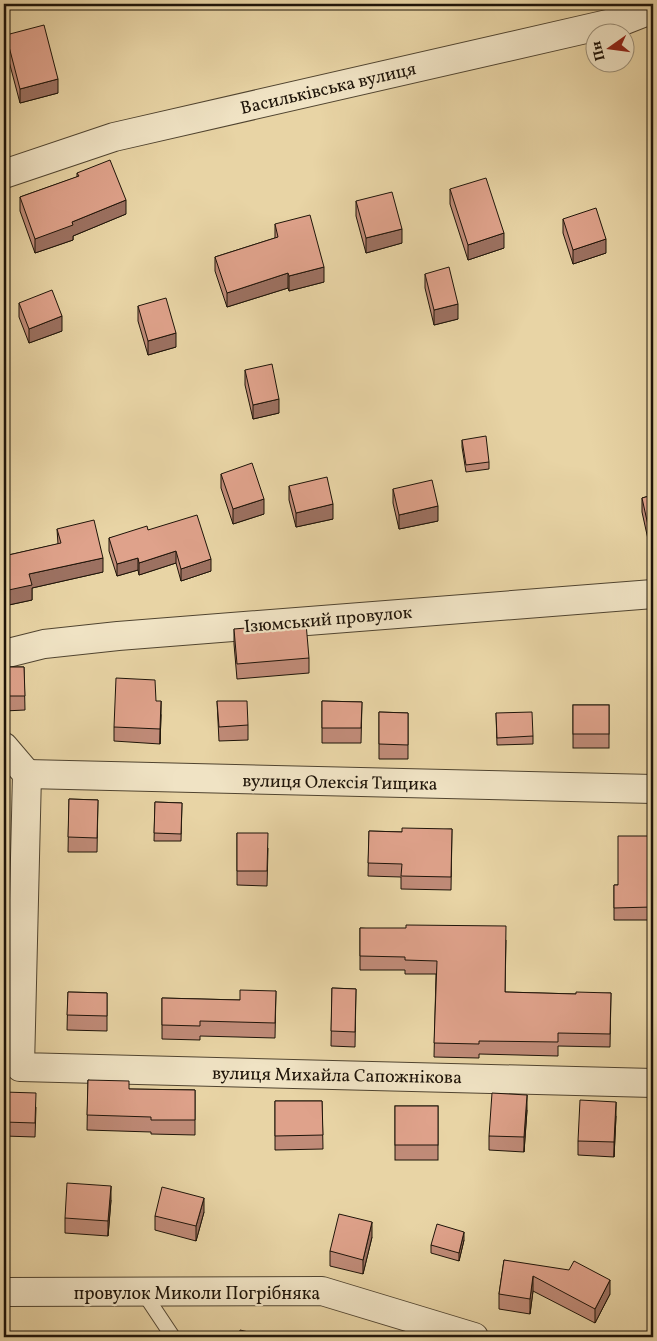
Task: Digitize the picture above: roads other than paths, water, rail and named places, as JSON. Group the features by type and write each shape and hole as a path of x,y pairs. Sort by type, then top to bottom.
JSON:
{"street":[{"name":"Васильківська вулиця","path":"4,174 114,137 625,20 653,9"},
{"name":"Ізюмський провулок","path":"4,654 44,644 118,636 653,594"},
{"path":"4,747 27,774"},
{"name":"вулиця Олексія Тищика","path":"27,774 653,789"},
{"name":"вулиця Михайла Сапожнікова","path":"27,774 20,1068 653,1083"},
{"name":"провулок Миколи Погрібняка","path":"4,1292 322,1291 474,1337"}],"lane":[{"path":"143,1292 173,1337"}]}
